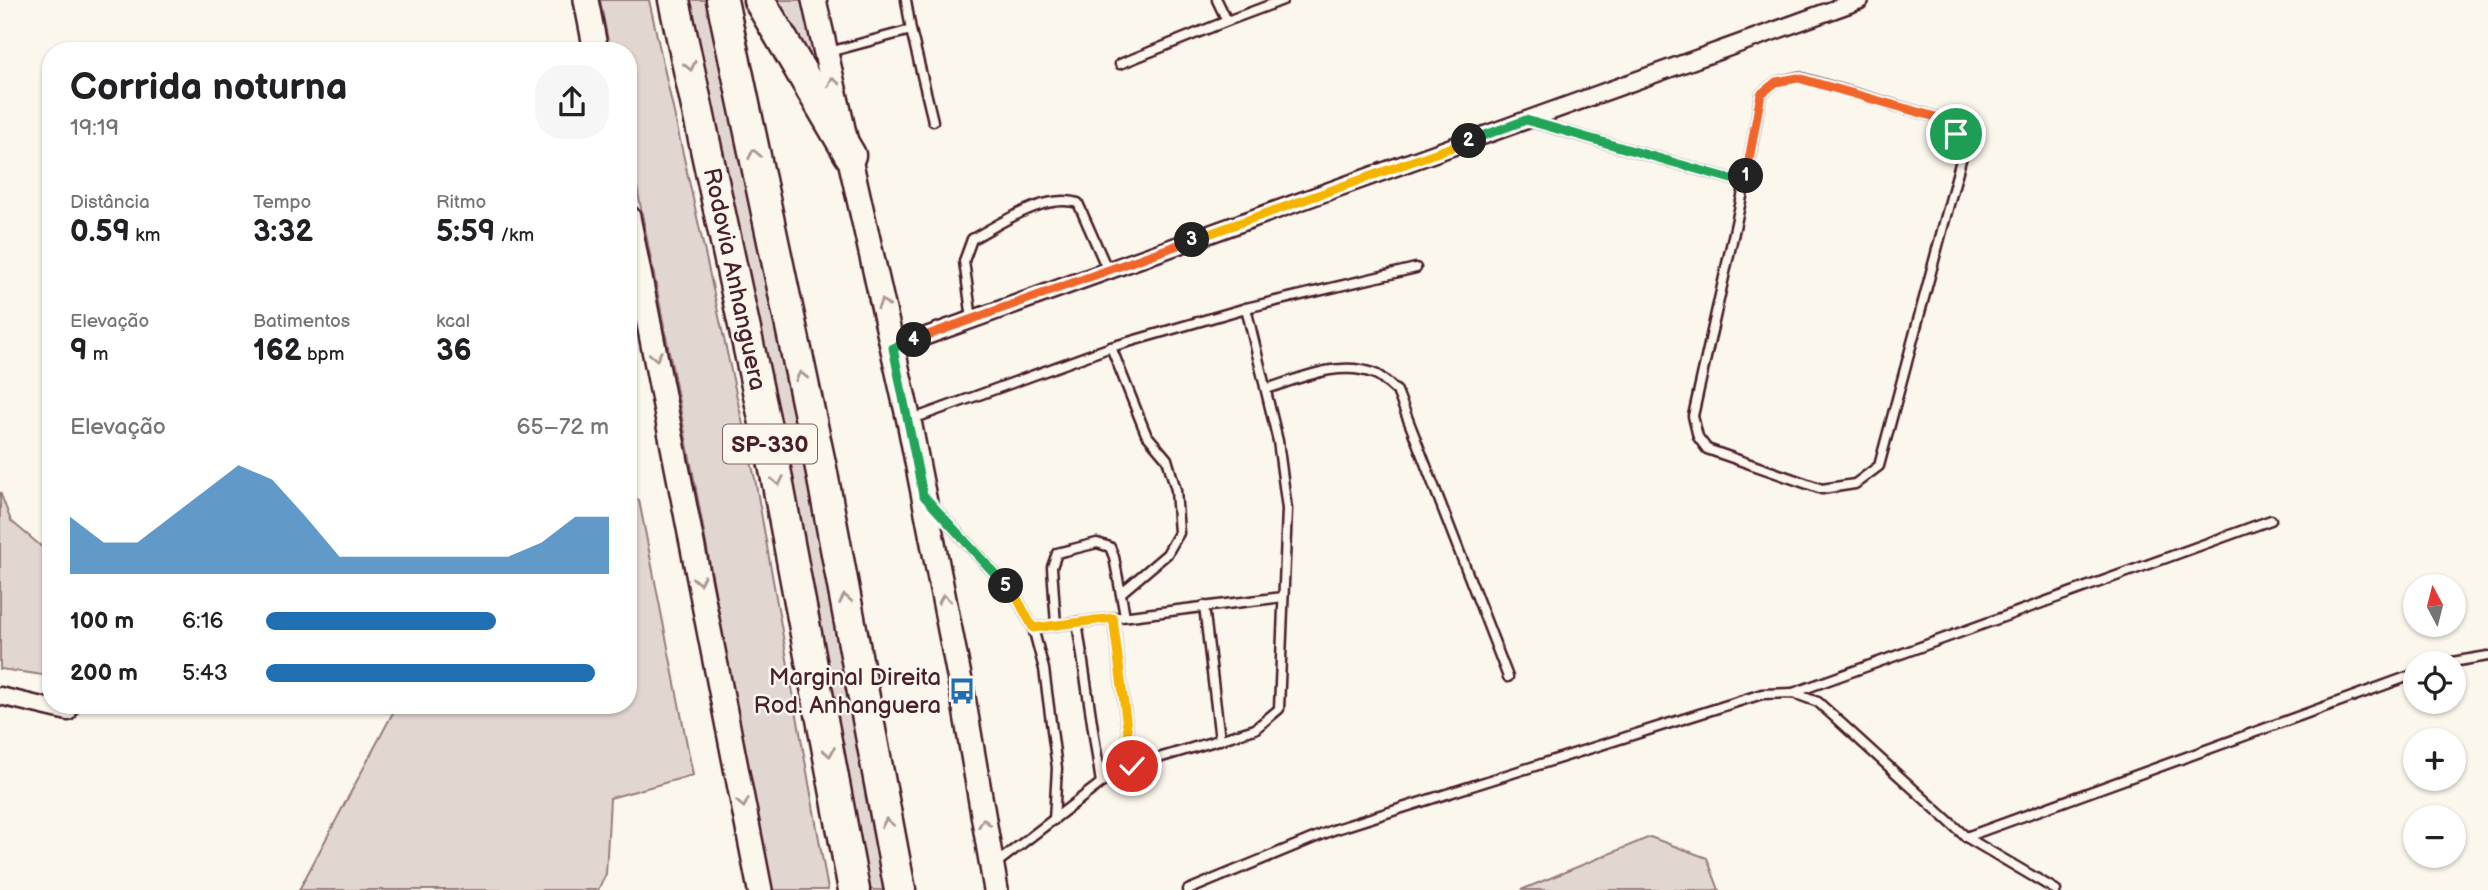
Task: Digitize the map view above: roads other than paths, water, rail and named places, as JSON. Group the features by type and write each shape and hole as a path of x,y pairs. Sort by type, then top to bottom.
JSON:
{"highway":[{"name":"Rodovia Anhanguera","path":"674,0 776,474 854,890"},
{"name":"Rodovia Anhanguera","path":"722,0 821,468 900,890"},
{"path":"759,0 850,155"}],"street":[{"path":"586,0 594,42"},
{"path":"814,0 909,421 962,691 996,890"},
{"path":"893,348 1860,0"},
{"path":"637,263 760,890"},
{"path":"0,696 42,706"}],"lane":[{"path":"906,0 933,121"},
{"path":"1217,0 1227,21"},
{"path":"1120,64 1283,0"},
{"path":"826,53 911,30"},
{"path":"1798,78 1939,118 1956,134 1962,156 1879,466 1855,484 1822,489 1707,449 1698,437 1693,416 1745,183 1761,94 1776,82 1798,78"},
{"path":"1526,120 1745,183"},
{"path":"972,319 964,261 972,239 1046,202 1064,199 1078,203 1108,271"},
{"path":"909,421 1111,347 1246,308 1416,268"},
{"path":"992,867 1101,783 1132,766 1255,729 1279,709 1287,509 1278,441 1246,308"},
{"path":"1111,347 1146,434 1167,459 1176,490 1179,533 1167,554 1121,593"},
{"path":"1266,389 1329,370 1357,369 1377,374 1397,391 1508,677"},
{"path":"923,495 1017,598 1033,628 1044,669 1057,768 1054,820"},
{"path":"1188,890 1333,830 1762,694 1793,693 2271,520"},
{"path":"1056,625 1052,568 1057,553 1097,543 1110,547 1114,557 1125,616"},
{"path":"1033,628 1283,597"},
{"path":"1204,607 1220,740"},
{"path":"1113,618 1132,766"},
{"path":"1077,622 1101,783"},
{"path":"2466,660 2488,656"},
{"path":"1966,837 2403,678"},
{"path":"1793,693 1818,702 1966,837 2056,890"}],"place":[{"name":"Marginal Direita Rod. Anhanguera","path":"962,691"}]}
